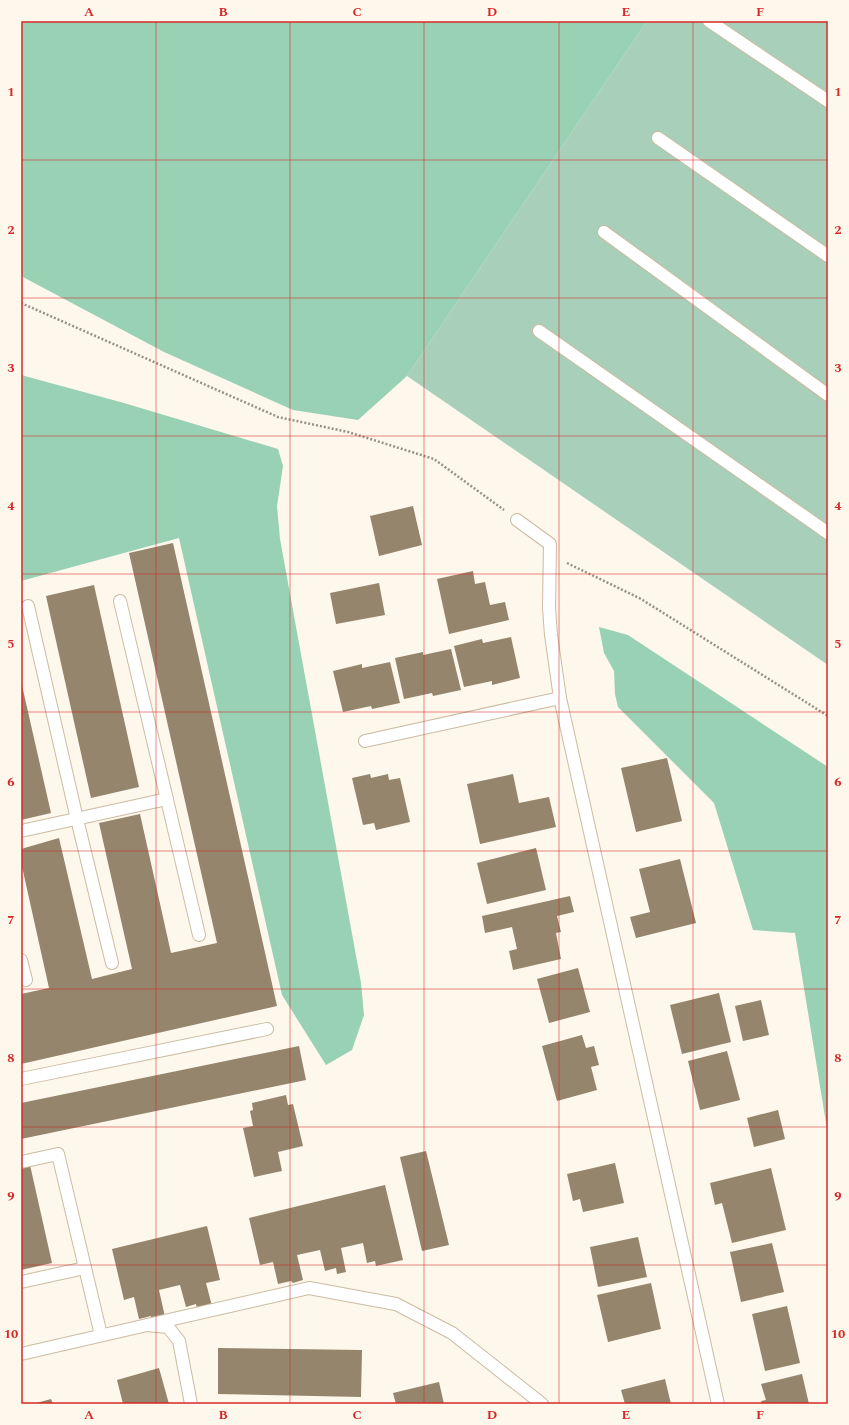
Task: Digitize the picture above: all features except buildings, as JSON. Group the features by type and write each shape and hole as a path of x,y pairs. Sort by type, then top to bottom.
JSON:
{"lane":[{"path":"709,21 828,101"},
{"path":"658,138 828,256"},
{"path":"604,232 828,395"},
{"path":"538,331 828,532"},
{"path":"517,520 550,544 549,608 551,635 560,698 718,1404"},
{"path":"120,602 199,935"},
{"path":"28,606 112,963"},
{"path":"365,741 560,698"},
{"path":"21,831 167,799"},
{"path":"21,960 26,980"},
{"path":"21,1079 267,1029"},
{"path":"21,1162 58,1154 101,1335"},
{"path":"21,1282 85,1268"},
{"path":"21,1354 309,1288 396,1304 452,1333 542,1404"},
{"path":"147,1325 168,1327 179,1341 191,1404"}],"path":[{"path":"21,303 278,417 348,432 434,459 517,520"},
{"path":"550,544 554,557 641,599 828,716"}],"green space":[{"path":"21,21 647,21 407,376 358,420 293,410 164,352 21,276"},
{"path":"647,21 828,21 828,665 407,376"},
{"path":"21,375 124,403 278,449 283,466 277,506 280,539 361,983 364,1015 352,1050 326,1065 282,995 179,538 21,581"},
{"path":"599,627 628,635 828,767 828,1135 795,933 753,930 714,803 618,707 615,694 614,671 604,653"}]}
